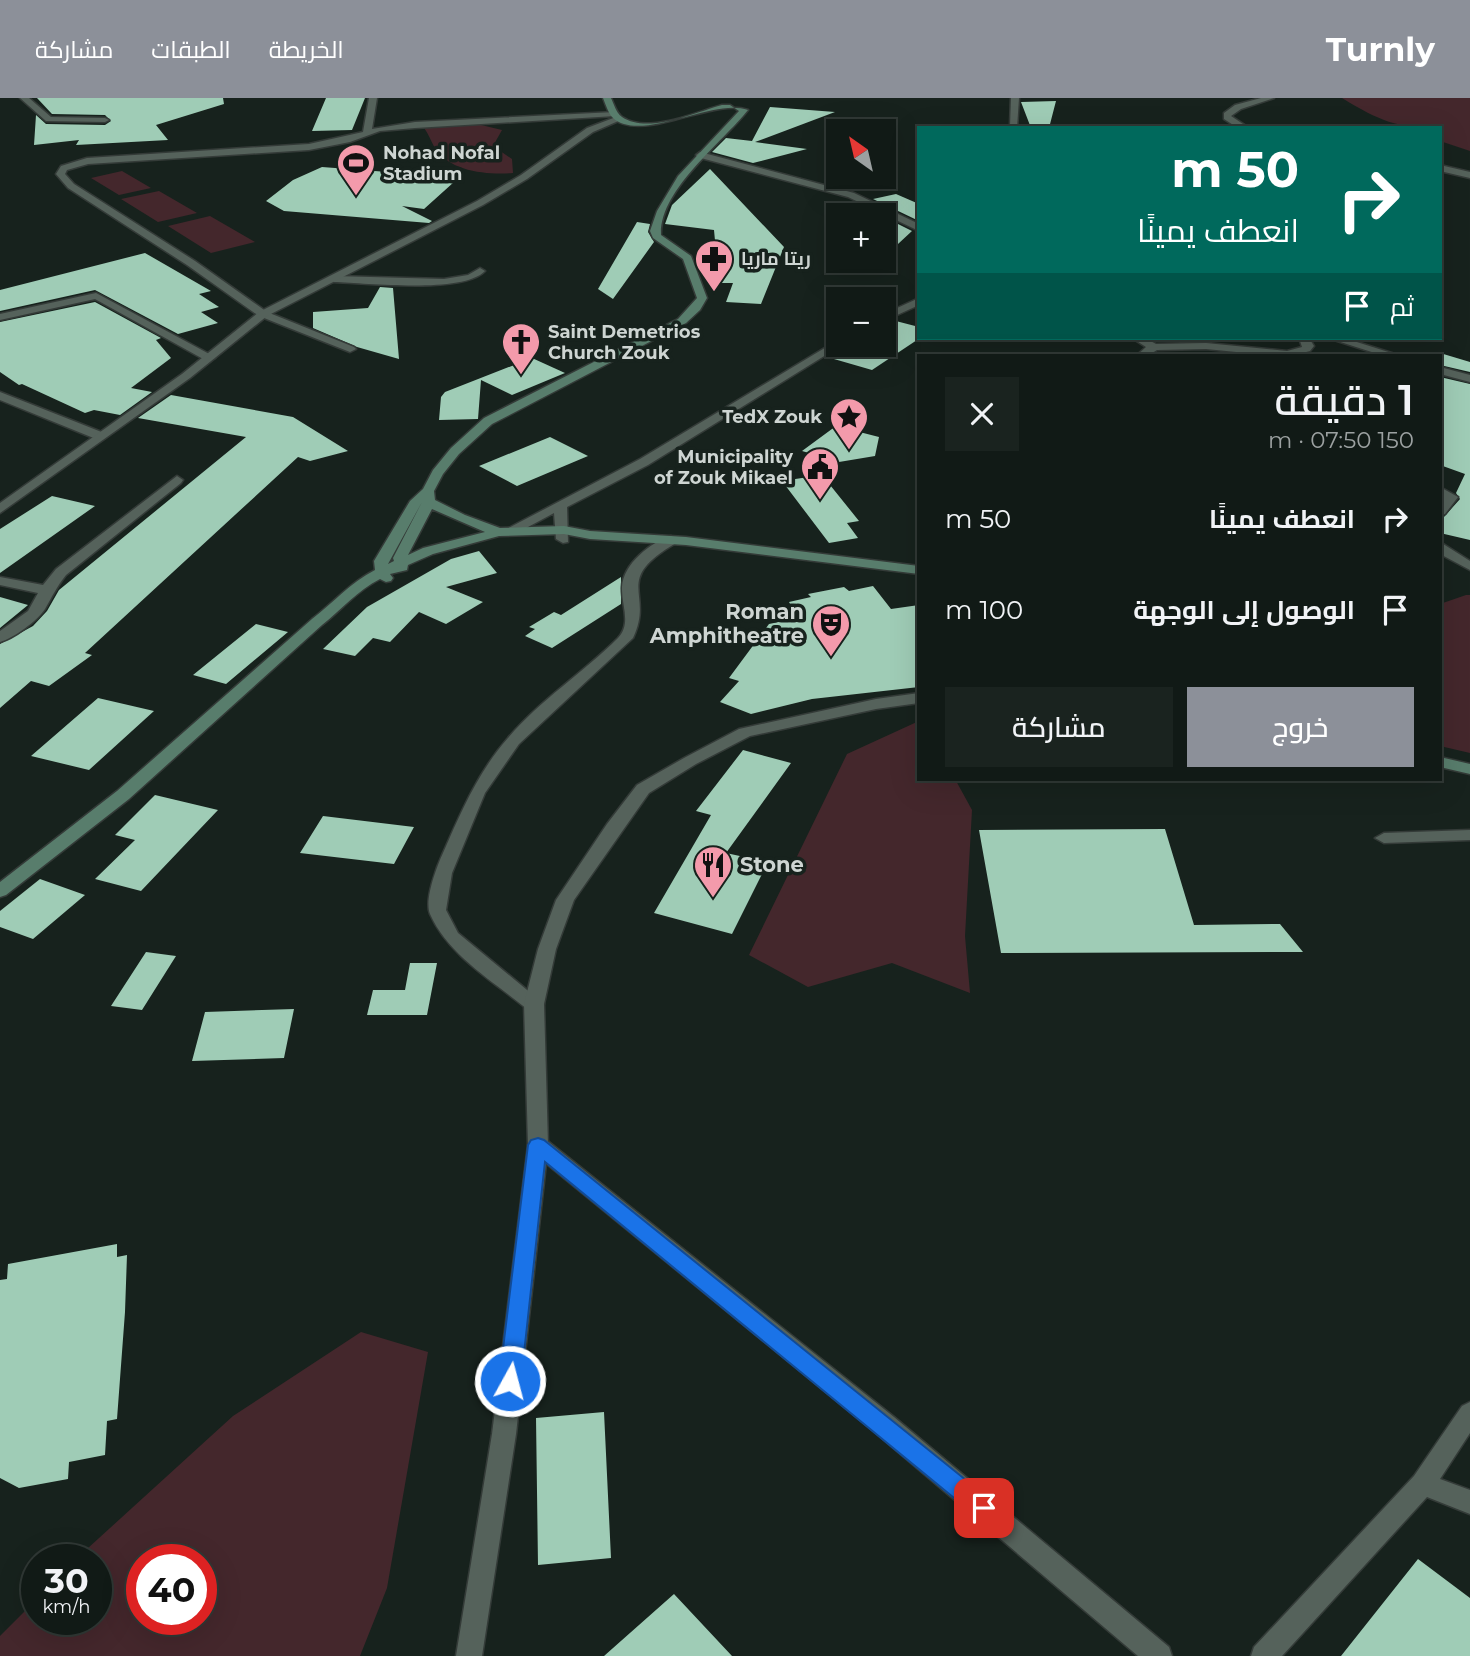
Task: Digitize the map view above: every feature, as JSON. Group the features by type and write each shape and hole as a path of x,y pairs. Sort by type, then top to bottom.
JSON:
{"main road":[{"path":"403,568 437,473 488,421 682,321 702,298 692,267 682,254 656,236 655,231 668,195 699,155 744,110 740,106 722,103 656,121 627,122 617,117 607,98"},
{"path":"385,577 381,561 387,550 416,501 429,497 473,523 504,531 671,540 917,570"},
{"path":"0,891 123,795 317,622 347,600 428,551 504,531"},
{"path":"403,568 469,548 564,535"},
{"path":"1442,762 1470,768"}],"street":[{"path":"24,98 49,119 105,120"},
{"path":"367,132 373,98"},
{"path":"1014,126 1015,98"},
{"path":"1241,126 1228,119 1227,115 1238,107 1270,98"},
{"path":"350,349 263,314 191,263 71,186 60,174 64,168 87,161 310,147 347,140 367,132 415,124 617,117"},
{"path":"0,509 209,358 263,314 480,203 524,177 590,130 617,117"},
{"path":"699,155 851,195 889,211 917,227"},
{"path":"1442,168 1470,175"},
{"path":"334,279 444,282 471,278 480,271"},
{"path":"0,317 96,296 209,358"},
{"path":"896,313 917,303"},
{"path":"1141,340 1154,347 1206,345 1287,354 1306,349 1308,346 1305,340"},
{"path":"1340,340 1389,354"},
{"path":"1144,354 1154,347"},
{"path":"504,531 560,508 668,449 826,350"},
{"path":"1442,371 1470,380"},
{"path":"0,396 100,436"},
{"path":"0,638 40,607 46,590 61,572 177,480"},
{"path":"1442,492 1452,498 1442,510"},
{"path":"560,508 564,535"},
{"path":"534,1004 451,937 437,910 443,873 477,793 513,741 574,682 626,638 634,623 629,585 636,569 649,553 671,540"},
{"path":"1442,548 1449,555 1470,566"},
{"path":"0,581 46,590"},
{"path":"469,1656 504,1433 538,1145 534,1004 547,949 565,900 613,828 643,789 745,732 876,704 917,698"},
{"path":"1384,838 1470,835"},
{"path":"538,1145 885,1425 1159,1656"},
{"path":"1264,1656 1423,1484 1470,1413"},
{"path":"1423,1484 1470,1502"}],"shaded area":[{"path":"1342,98 1470,98 1470,151 1442,142 1442,126 1400,125 1367,112"},
{"path":"477,124 502,130 493,146 512,159 513,173 481,172 450,162 435,148 424,128"},
{"path":"122,171 151,188 119,195 91,178"},
{"path":"159,191 197,213 158,222 121,199"},
{"path":"210,216 255,242 211,253 168,226"},
{"path":"1470,595 1470,753 1442,746 1442,603"},
{"path":"917,722 917,781 956,781 972,810 965,936 970,993 892,963 808,987 749,955 847,754"},
{"path":"361,1332 428,1352 387,1588 360,1656 0,1656 0,1636 21,1615 21,1635 112,1635 112,1544 92,1544 233,1416"}],"building":[{"path":"37,98 223,98 224,104 156,125 168,140 76,145 79,140 34,145 36,115 46,124 105,125 111,121 105,115 52,114"},
{"path":"326,98 365,98 352,130 312,131"},
{"path":"1056,101 1050,126 1030,126 1021,102"},
{"path":"770,107 835,112 755,142 807,149 753,163 712,152 726,138 752,141"},
{"name":"Nohad Nofal Stadium","path":"322,167 414,174 454,182 424,209 402,206 432,221 429,223 284,211 266,201 293,180"},
{"path":"710,169 784,247 761,304 726,302 733,283 719,283 714,230 665,224 672,205"},
{"path":"896,194 917,203 917,220 896,210 896,203 881,203 873,199"},
{"path":"637,222 650,224 648,232 654,242 613,299 598,289"},
{"path":"896,223 912,231 896,246"},
{"path":"145,253 211,291 199,294 219,307 201,312 218,323 178,334 95,290 0,311 0,290"},
{"path":"380,287 393,288 399,359 357,347 313,328 313,312 368,308"},
{"path":"95,302 161,338 156,340 171,358 131,388 152,392 120,415 94,410 85,413 19,385 0,372 0,322"},
{"path":"896,321 917,326 917,340 896,354"},
{"path":"1440,354 1470,362 1470,372 1442,365"},
{"path":"827,357 892,357 872,370"},
{"path":"532,358 565,373 512,395 481,380 478,419 439,420 441,397 445,392"},
{"path":"1442,377 1470,384 1470,540 1442,533 1444,517 1460,499 1456,493 1465,474 1442,466"},
{"path":"171,395 293,417 348,451 310,461 298,457 85,653 92,655 49,686 31,681 0,708 0,644 33,626 47,611 59,590 246,437 138,418"},
{"path":"836,426 879,437 875,456 839,462 802,451"},
{"path":"550,437 588,456 517,486 479,466"},
{"name":"Municipality of Zouk Mikael","path":"822,475 859,521 847,523 858,538 829,543 782,481"},
{"path":"52,496 95,506 0,573 0,529"},
{"path":"479,551 497,573 446,587 483,602 446,624 419,612 390,642 373,638 355,656 323,649 367,607 451,559"},
{"path":"621,577 621,604 552,648 525,636 535,629 529,627 554,612 561,615"},
{"name":"Roman Amphitheatre","path":"873,586 891,609 917,605 917,687 812,699 751,714 720,702 739,681 729,678 769,624 798,618 789,602 811,597 808,594 844,587 849,591"},
{"path":"0,597 28,605 0,628"},
{"path":"256,624 288,632 226,684 193,675"},
{"path":"98,698 154,711 89,770 31,756"},
{"path":"743,750 791,763 726,853 768,862 732,934 654,913 711,815 696,811"},
{"path":"155,795 218,810 141,891 95,879 135,840 115,835"},
{"path":"323,816 414,827 394,864 300,853"},
{"path":"1165,829 1194,925 1280,924 1303,952 1001,953 979,830"},
{"path":"40,879 85,895 33,939 0,927 0,911"},
{"path":"146,952 176,956 142,1010 111,1006"},
{"path":"410,963 437,963 427,1015 367,1015 373,990 405,990"},
{"path":"294,1009 284,1058 192,1061 205,1012"},
{"path":"117,1244 117,1257 127,1255 125,1312 117,1419 107,1421 105,1455 69,1462 68,1479 19,1488 0,1478 0,1280 7,1279 8,1264"},
{"path":"604,1412 611,1558 538,1565 536,1418"},
{"path":"1418,1559 1470,1598 1470,1656 1341,1656"},
{"path":"674,1594 732,1656 604,1656"}],"place":[{"name":"Nohad Nofal Stadium","path":"356,197"},
{"name":"ريتا ماريا","path":"714,293"},
{"name":"Saint Demetrios Church Zouk","path":"521,376"},
{"name":"TedX Zouk","path":"849,451"},
{"name":"Municipality of Zouk Mikael","path":"820,501"},
{"name":"Roman Amphitheatre","path":"831,658"},
{"name":"Stone","path":"713,899"}],"route":[{"path":"510,1381 538,1145 984,1508"}]}
